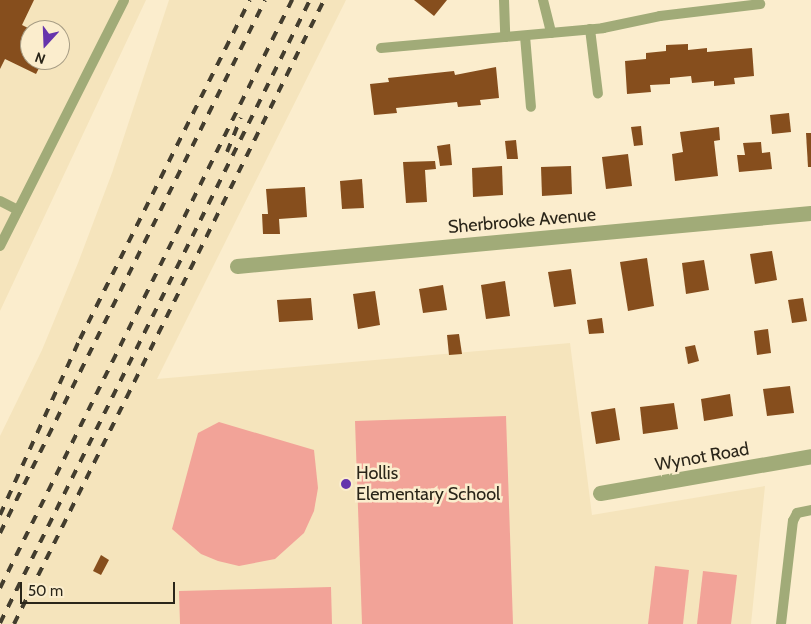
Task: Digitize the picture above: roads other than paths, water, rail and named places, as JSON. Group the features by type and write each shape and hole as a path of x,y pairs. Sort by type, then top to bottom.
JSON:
{"street":[{"name":"Sherbrooke Avenue","path":"237,266 811,213"},
{"name":"Wynot Road","path":"600,493 811,456"}],"lane":[{"path":"0,246 124,0"},
{"path":"504,0 505,37"},
{"path":"543,0 551,33"},
{"path":"381,48 590,29 760,4"},
{"path":"590,29 598,94"},
{"path":"525,36 531,107"},
{"path":"0,201 18,210"},
{"path":"781,624 793,521 797,513 811,510"}],"railway":[{"path":"0,515 80,339 250,0"},
{"path":"0,533 265,0"},
{"path":"0,588 292,0"},
{"path":"0,623 310,0"},
{"path":"14,624 324,0"},
{"path":"227,152 241,118"}],"place":[{"name":"Hollis Elementary School","path":"346,484"}]}
